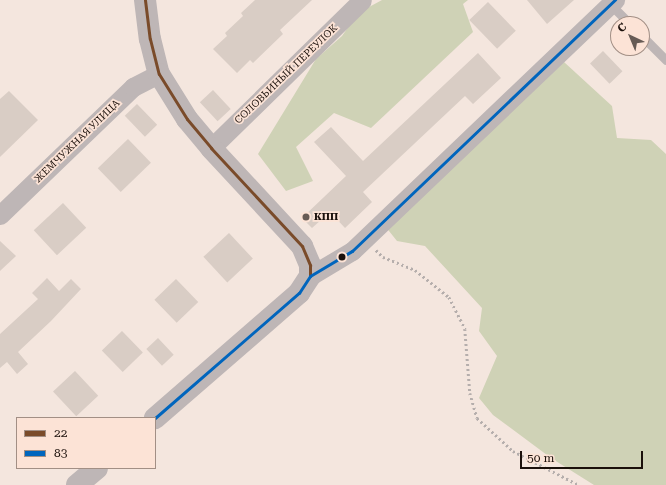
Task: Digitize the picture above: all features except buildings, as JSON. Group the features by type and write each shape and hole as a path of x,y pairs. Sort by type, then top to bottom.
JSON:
{"street":[{"path":"145,0 150,39 159,74 187,119 211,148 296,237 307,255 310,276"},
{"name":"СОЛОВЬИНЫЙ ПЕРЕУЛОК","path":"211,148 362,0"},
{"path":"155,417 299,293 310,276 352,251 613,2"},
{"name":"ЖЕМЧУЖНАЯ УЛИЦА","path":"0,215 133,88 159,74"},
{"path":"77,485 96,469"}],"lane":[{"path":"613,2 624,16"},
{"path":"650,44 666,60"}],"path":[{"path":"364,240 383,257 415,270 449,297 465,329 470,393 477,418 513,451 579,485"}],"green space":[{"path":"382,0 468,0 463,4 473,32 371,128 334,113 296,147 313,181 286,191 258,154 316,59 342,36 358,13"},
{"path":"564,62 612,106 617,138 651,140 666,154 666,485 594,485 551,458 493,415 479,398 497,356 479,331 482,308 425,246 397,241 385,226"}],"transit line":[{"name":"22","path":"145,0 150,39 159,74 187,119 211,148 302,246 310,265 310,276"},
{"name":"83","path":"156,417 299,293 310,276 352,251 615,0"}],"place":[{"name":"КПП","path":"306,217"}]}
